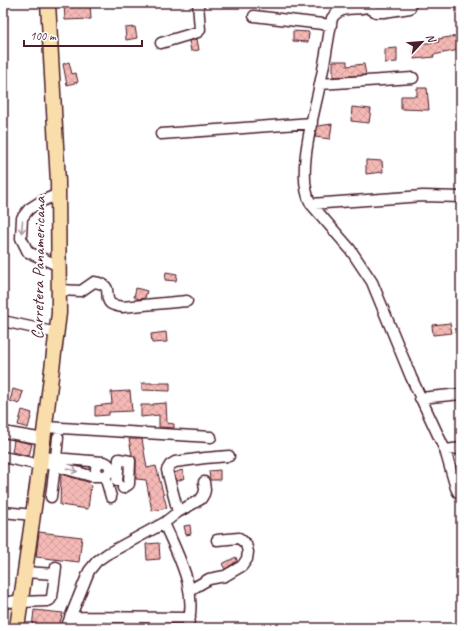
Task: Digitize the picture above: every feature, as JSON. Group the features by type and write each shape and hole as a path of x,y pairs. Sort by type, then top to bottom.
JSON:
{"highway":[{"name":"Carretera Panamericana","path":"17,628 41,461 59,313 58,194 48,3"}],"street":[{"path":"161,42 198,32 200,30 198,3"},
{"path":"410,8 376,12 370,5 342,10 332,18 309,139 305,166 305,181 308,198 311,204 350,249 372,282 420,398 446,450 456,488 461,494"},
{"path":"254,16 331,25"},
{"path":"320,84 413,78"},
{"path":"161,134 312,123"},
{"path":"58,194 29,209 22,218 21,238 28,252 59,266"},
{"path":"311,204 423,196 461,197"},
{"path":"59,290 81,291 94,282 99,283 104,285 107,289 110,303 122,307 187,301"},
{"path":"3,321 57,333"},
{"path":"420,398 461,394"},
{"path":"3,432 211,437"},
{"path":"51,497 58,437"},
{"path":"446,450 461,448"},
{"path":"178,512 168,478 168,470 170,465 175,462 230,456"},
{"path":"3,457 56,462 103,462 107,463 111,469 106,475"},
{"path":"56,462 64,467 91,476 106,475 120,485 128,488 136,479"},
{"path":"106,475 111,497"},
{"path":"66,628 89,571 97,561 164,523 178,512 201,499 205,490 204,482"},
{"path":"3,512 33,515"},
{"path":"70,617 189,623 190,590 187,578 164,523"},
{"path":"190,590 209,579 221,577 230,573 242,566 247,559 248,552 246,544 239,538 217,540"},
{"path":"3,603 50,600 52,597 56,571 25,572"}],"building":[{"path":"64,3 90,3 91,19 65,20"},
{"path":"135,27 137,38 126,40 125,28"},
{"path":"293,31 309,32 308,42 293,41"},
{"path":"456,36 459,50 433,55 434,57 414,59 413,44 439,42 438,39"},
{"path":"197,39 199,50 191,51 189,41"},
{"path":"397,48 397,62 385,63 385,49"},
{"path":"333,61 347,61 347,66 364,64 366,75 333,77"},
{"path":"69,62 72,74 76,73 78,82 67,85 63,64"},
{"path":"417,88 427,88 429,110 401,109 401,96 417,96"},
{"path":"352,107 371,109 369,123 351,121"},
{"path":"332,124 330,139 315,137 318,126"},
{"path":"366,160 382,161 383,172 366,174"},
{"path":"166,272 177,274 176,281 165,280"},
{"path":"136,288 147,291 145,298 139,299 134,297"},
{"path":"450,323 452,333 433,335 432,325"},
{"path":"166,332 167,342 152,343 151,334"},
{"path":"142,383 170,383 170,391 142,390"},
{"path":"13,389 23,392 19,404 10,401"},
{"path":"130,391 132,411 109,412 109,415 95,416 95,406 112,404 111,392"},
{"path":"166,403 167,423 174,424 174,428 159,427 159,415 141,417 141,405"},
{"path":"22,410 32,413 28,428 18,425"},
{"path":"129,439 142,439 147,468 156,466 167,508 152,511 146,480 136,479 136,458 132,455"},
{"path":"14,440 32,444 29,456 12,452"},
{"path":"182,470 185,478 177,481 174,473"},
{"path":"220,470 220,480 210,480 209,471"},
{"path":"61,474 88,482 91,485 88,509 60,505"},
{"path":"190,525 191,534 186,535 184,526"},
{"path":"39,532 82,537 79,562 36,557"},
{"path":"159,543 160,559 147,560 146,544"},
{"path":"236,557 237,561 225,569 222,564"},
{"path":"34,610 63,613 58,628 32,628"}]}
